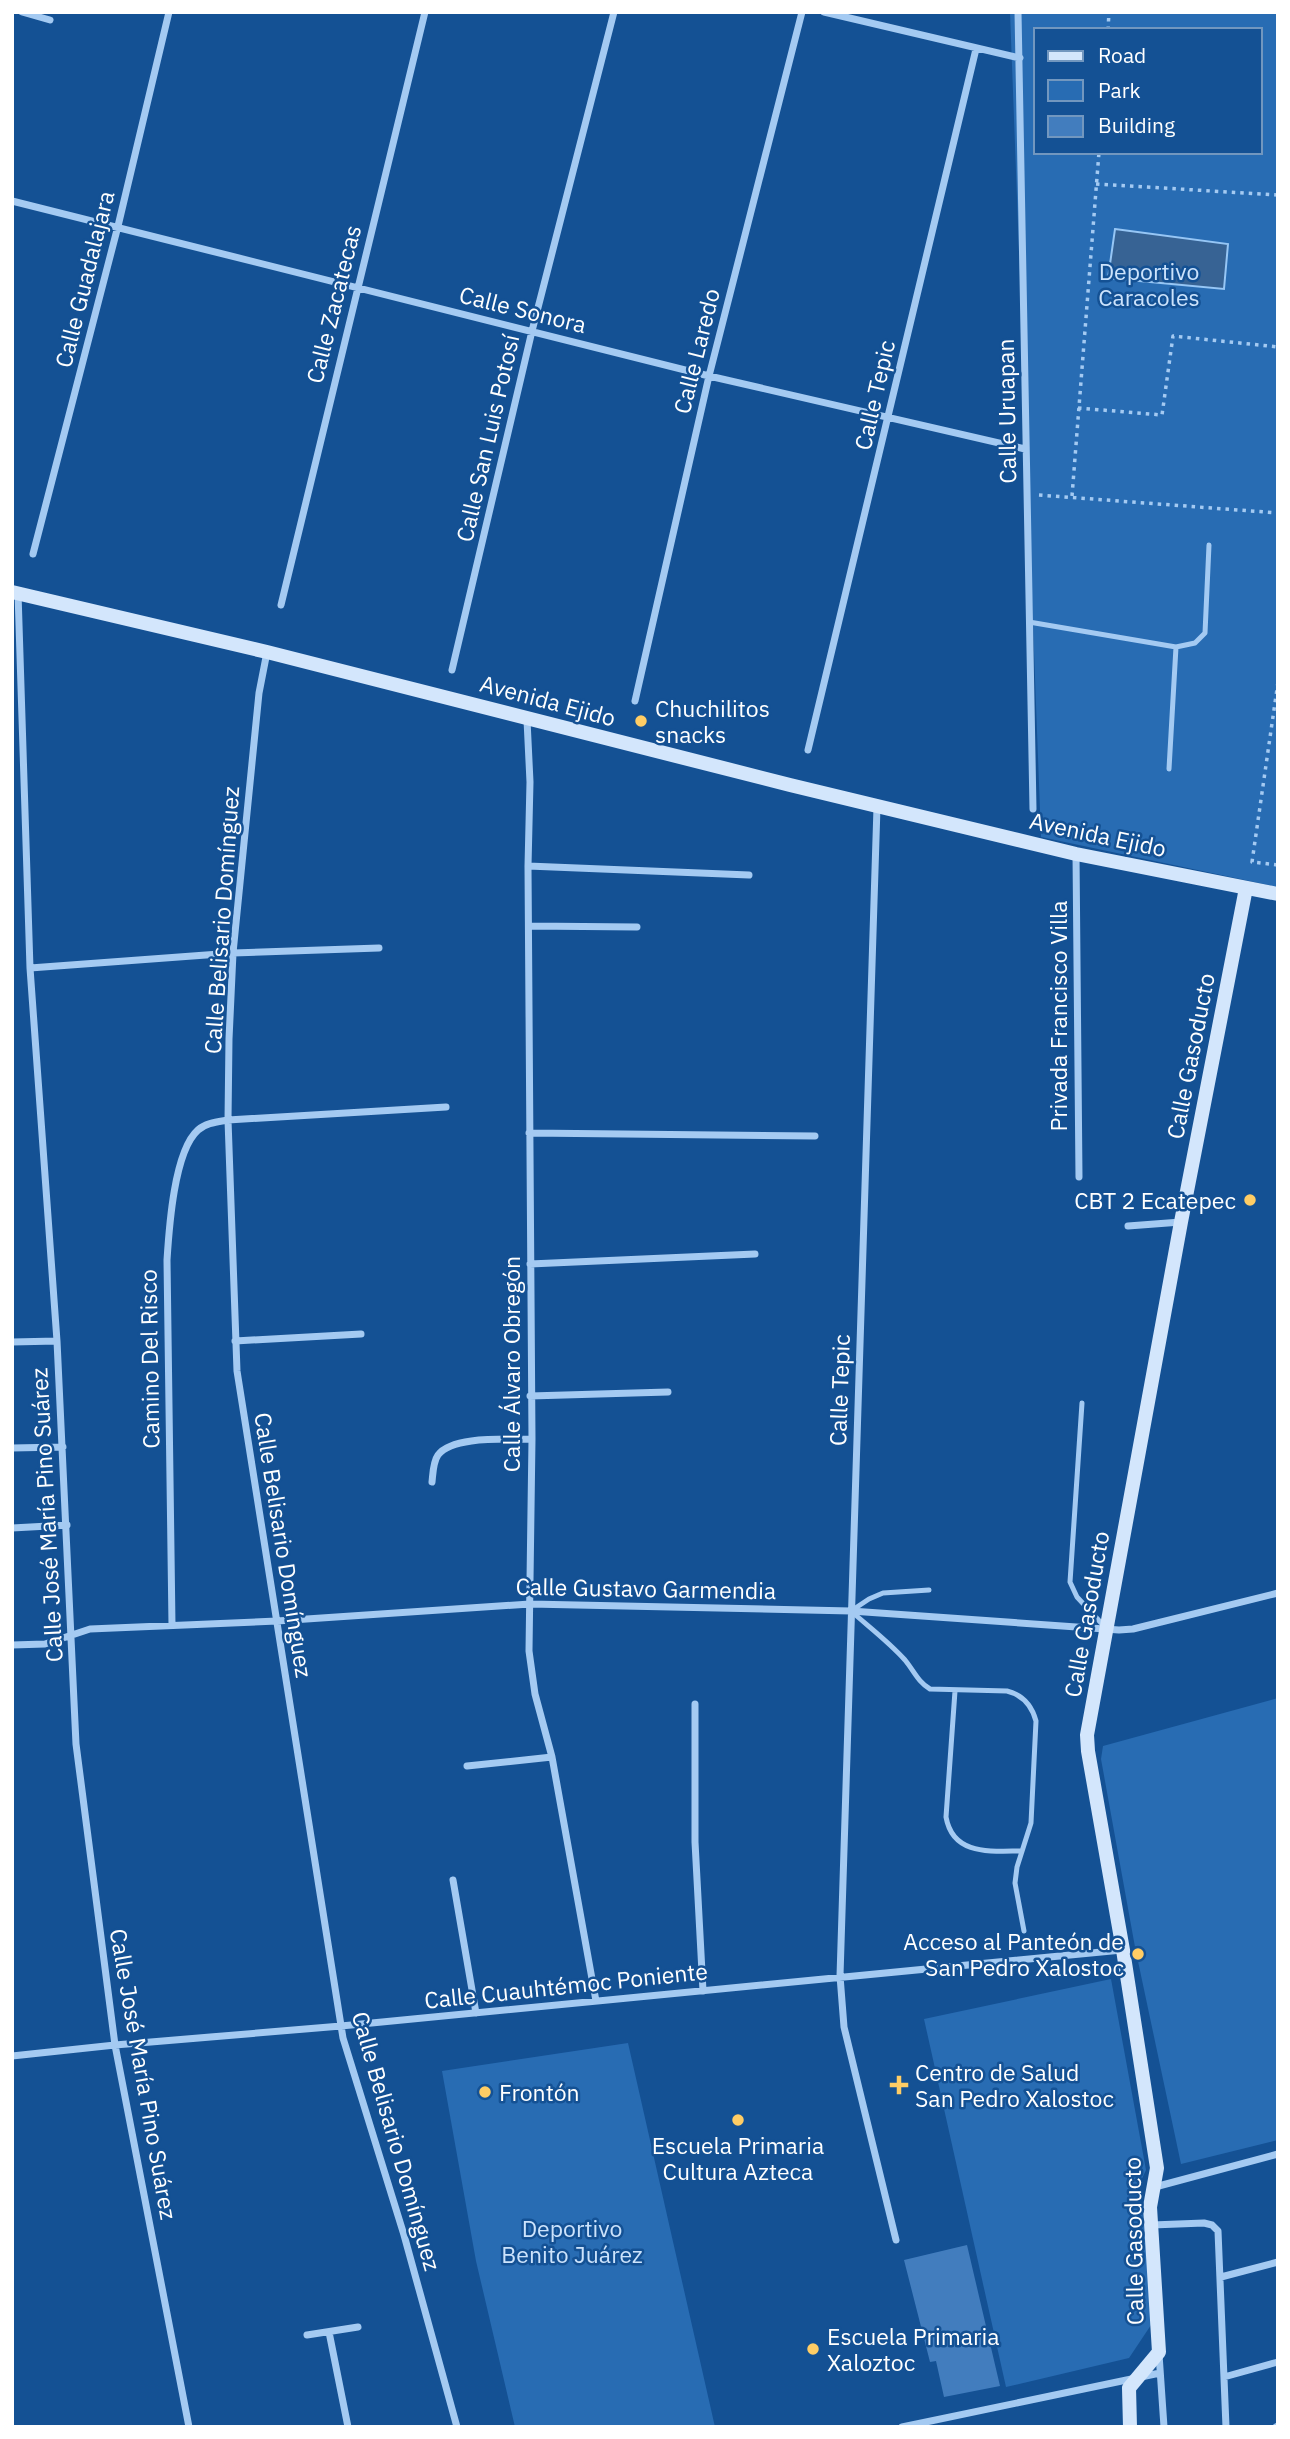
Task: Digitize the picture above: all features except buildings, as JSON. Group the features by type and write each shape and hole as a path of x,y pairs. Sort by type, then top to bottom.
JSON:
{"main road":[{"name":"Avenida Ejido","path":"15,593 267,652 527,720 1076,854 1278,894"},
{"name":"Calle Gasoducto","path":"1136,2377 1150,2365 1159,2352 1150,2207 1157,2168 1087,1735 1181,1222 1246,888"},
{"path":"1130,2427 1128,2395 1136,2377"}],"street":[{"path":"22,12 50,20"},
{"name":"Calle Guadalajara","path":"33,554 118,226 169,12"},
{"name":"Calle Zacatecas","path":"281,605 425,12"},
{"name":"Calle San Luis Potosí","path":"452,670 532,331 614,12"},
{"name":"Calle Laredo","path":"635,701 709,376 802,12"},
{"path":"824,12 1020,58"},
{"name":"Calle Uruapan","path":"1018,12 1033,809"},
{"name":"Calle Tepic","path":"808,750 976,49"},
{"name":"Calle Sonora","path":"12,201 709,376 1025,449"},
{"name":"Calle José María Pino Suárez","path":"15,593 30,968 57,1340 76,1744 115,2045 189,2427"},
{"name":"Calle Belisario Domínguez","path":"267,652 259,693 233,953 228,1120 237,1371 341,2026 404,2235 457,2427"},
{"name":"Calle Álvaro Obregón","path":"527,720 530,782 528,926 532,1439 529,1651 531,1674 552,1757 596,2001"},
{"name":"Calle Tepic","path":"877,806 840,1976 844,2027 896,2240"},
{"name":"Privada Francisco Villa","path":"1076,854 1079,1177"},
{"path":"528,866 749,875"},
{"path":"528,926 637,927"},
{"path":"30,968 233,953 379,948"},
{"path":"228,1120 446,1107"},
{"name":"Camino Del Risco","path":"172,1625 166,1290 170,1215 180,1169 192,1136 208,1124 228,1120"},
{"path":"529,1133 815,1136"},
{"path":"1128,1226 1181,1222"},
{"path":"530,1264 755,1254"},
{"path":"235,1341 361,1334"},
{"path":"12,1342 57,1340"},
{"path":"530,1396 668,1392"},
{"path":"432,1482 438,1455 453,1445 468,1441 532,1439"},
{"path":"12,1448 63,1447"},
{"path":"12,1528 67,1525"},
{"name":"Calle Gustavo Garmendia","path":"12,1645 45,1644 90,1629 530,1604 851,1611 1133,1629 1278,1593"},
{"path":"695,1704 695,1842 703,1991"},
{"path":"467,1766 552,1757"},
{"path":"453,1880 476,2013"},
{"name":"Calle Cuauhtémoc Poniente","path":"12,2056 1123,1950"},
{"path":"1155,2187 1278,2154"},
{"path":"1152,2225 1205,2223 1216,2227 1220,2244 1226,2427"},
{"path":"1221,2277 1278,2262"},
{"path":"307,2335 358,2327"},
{"path":"329,2332 348,2427"},
{"name":"Calle Gasoducto","path":"1159,2352 1164,2427"},
{"path":"1224,2376 1278,2362"},
{"path":"902,2427 1160,2373"}],"lane":[{"path":"1029,622 1176,647 1195,643 1205,633 1209,545"},
{"path":"1169,769 1176,647"},
{"path":"1082,1403 1070,1582 1077,1597 1106,1628"},
{"path":"929,1590 875,1595 851,1611 897,1651 922,1684 930,1689 1018,1693 1033,1712 1036,1721 1031,1823 1015,1883 1024,1931"},
{"path":"955,1691 946,1817 948,1827 954,1836 974,1849 984,1852 1022,1852"}],"path":[{"path":"1072,496 1099,154"},
{"path":"1096,184 1278,195"},
{"path":"1077,408 1162,415 1173,336 1278,346"},
{"path":"1027,494 1278,513"},
{"path":"1278,682 1252,862 1278,865"}],"green space":[{"name":"Deportivo Caracoles","path":"1010,12 1278,12 1278,887 1041,837"},
{"path":"1278,1698 1278,2140 1181,2164 1135,1947 1101,1759 1103,1746"},
{"path":"1111,1979 1146,2170 1139,2185 1155,2319 1129,2358 1006,2387 924,2019"},
{"name":"Deportivo Benito Juárez","path":"628,2043 715,2427 515,2427 476,2261 442,2071"}],"shaded area":[{"path":"1115,229 1228,244 1224,289 1108,278"}],"place":[{"name":"Chuchilitos snacks","path":"641,721"},
{"name":"CBT 2 Ecatepec","path":"1250,1200"},
{"name":"Acceso al Panteón de San Pedro Xalostoc","path":"1138,1954"},
{"name":"Centro de Salud San Pedro Xalostoc","path":"899,2085"},
{"name":"Frontón","path":"485,2092"},
{"name":"Escuela Primaria Cultura Azteca","path":"738,2120"},
{"name":"Escuela Primaria Xaloztoc","path":"813,2349"}]}
